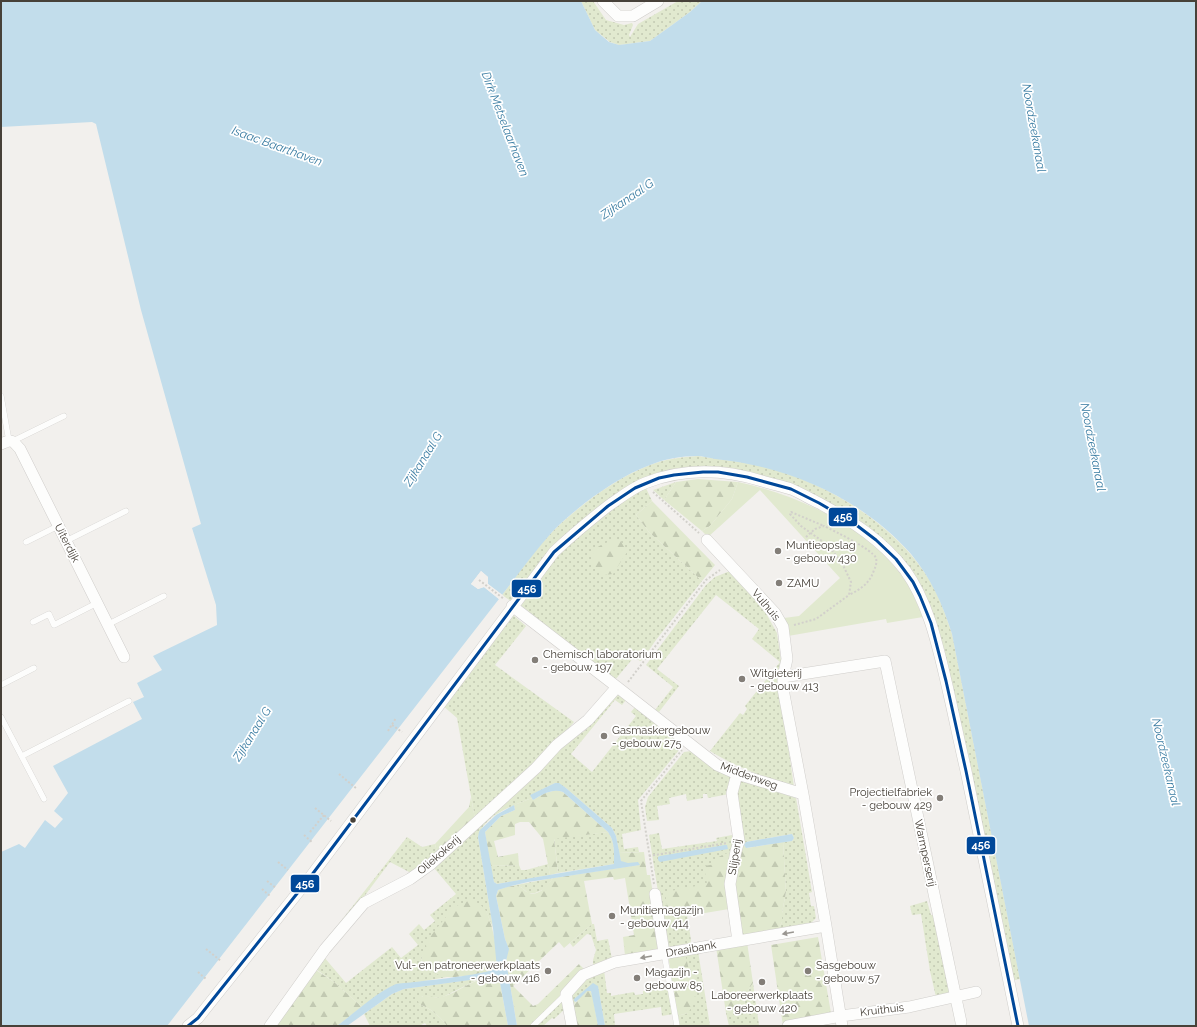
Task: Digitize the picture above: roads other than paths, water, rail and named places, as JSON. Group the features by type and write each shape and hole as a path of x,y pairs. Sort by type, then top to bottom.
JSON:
{"street":[{"path":"603,1 618,16 633,16 658,1"},
{"name":"Uiterdijk","path":"8,442 20,449 124,657"},
{"path":"188,1026 198,1018 311,876 554,552 578,529 622,496 643,484 668,476 707,471 752,478 792,490 848,518 871,535 896,560 915,586 930,620 941,658 1018,1026"},
{"name":"Vulhuis","path":"708,540 775,613 783,627 787,660 783,677 784,689 803,794"},
{"name":"Middenweg","path":"512,606 717,765 737,774 803,794"},
{"name":"Warmperserij","path":"783,677 885,661 961,1022"},
{"name":"Oliekokerij","path":"270,1026 325,949 364,903 410,879 432,864 536,768 557,745 588,720 619,688"},
{"name":"Slijperij","path":"737,774 732,794 739,841 730,884 738,941"},
{"path":"803,794 842,1021"},
{"path":"656,894 664,953"},
{"name":"Draaibank","path":"566,994 583,975 615,962 826,926"},
{"name":"Kruithuis","path":"788,1026 842,1021 976,992"},
{"path":"566,994 572,1026"}],"lane":[{"path":"1,396 8,442 64,416"},
{"path":"66,541 126,511"},
{"path":"26,542 58,526"},
{"path":"108,625 164,596"},
{"path":"33,622 49,614 54,625 97,603"},
{"path":"1,685 34,668"},
{"path":"22,756 129,701"},
{"path":"1,717 44,799"},
{"path":"664,953 677,1026"},
{"path":"533,1026 566,994"}],"water":[{"path":"1,1 581,1 595,30 609,42 619,45 650,41 690,12 702,1 1196,1 1196,1026 1029,1026 952,634 945,613 925,573 911,554 891,534 870,517 846,501 822,488 796,477 769,469 697,456 673,458 655,463 637,470 598,493 553,531 533,554 502,595 488,584 488,577 481,571 471,584 478,589 484,587 499,599 167,1026 1,1026 1,852 19,844 25,848 45,820 55,828 63,819 54,811 68,793 53,766 142,719 133,702 144,697 137,683 162,670 153,656 217,625 216,605 192,528 201,524 141,310 96,124 92,122 1,127"},
{"path":"555,783 559,783 566,788 612,828 616,836 621,861 628,863 638,862 640,865 528,882 498,890 496,896 505,939 509,949 506,961 517,1026 508,1026 499,977 492,977 404,989 392,994 347,1026 337,1026 373,998 396,984 466,976 491,971 497,968 493,928 478,837 480,830 496,815 514,805 515,810 501,816 485,832 494,882 497,884 614,864 613,843 608,832 563,792 551,791 533,800 530,795"},
{"path":"792,834 794,838 792,841 746,848 744,845 746,842"},
{"path":"727,845 728,849 660,862 658,860 658,857 660,856"},
{"path":"593,983 598,986 605,1026 598,1026 591,991 587,991 576,1002 574,1001 574,999"}],"place":[{"name":"Muntieopslag - gebouw 430","path":"778,551"},
{"name":"ZAMU","path":"779,583"},
{"name":"Chemisch laboratorium - gebouw 197","path":"535,660"},
{"name":"Witgieterij - gebouw 413","path":"742,679"},
{"name":"Gasmaskergebouw - gebouw 275","path":"604,736"},
{"name":"Projectielfabriek - gebouw 429","path":"940,798"},
{"name":"Munitiemagazijn - gebouw 414","path":"612,916"},
{"name":"Vul- en patroneerwerkplaats - gebouw 416","path":"548,971"},
{"name":"Sasgebouw - gebouw 57","path":"808,971"},
{"name":"Magazijn - gebouw 85","path":"637,978"},
{"name":"Laboreerwerkplaats - gebouw 420","path":"762,982"}],"water label":[{"name":"Dirk Metselaarhaven","path":"505,124"},
{"name":"Noordzeekanaal","path":"1034,128"},
{"name":"Isaac Baarthaven","path":"277,146"},
{"name":"Zijkanaal G","path":"627,199"},
{"name":"Noordzeekanaal","path":"1093,447"},
{"name":"Zijkanaal G","path":"423,459"},
{"name":"Zijkanaal G","path":"252,734"},
{"name":"Noordzeekanaal","path":"1166,762"}]}
